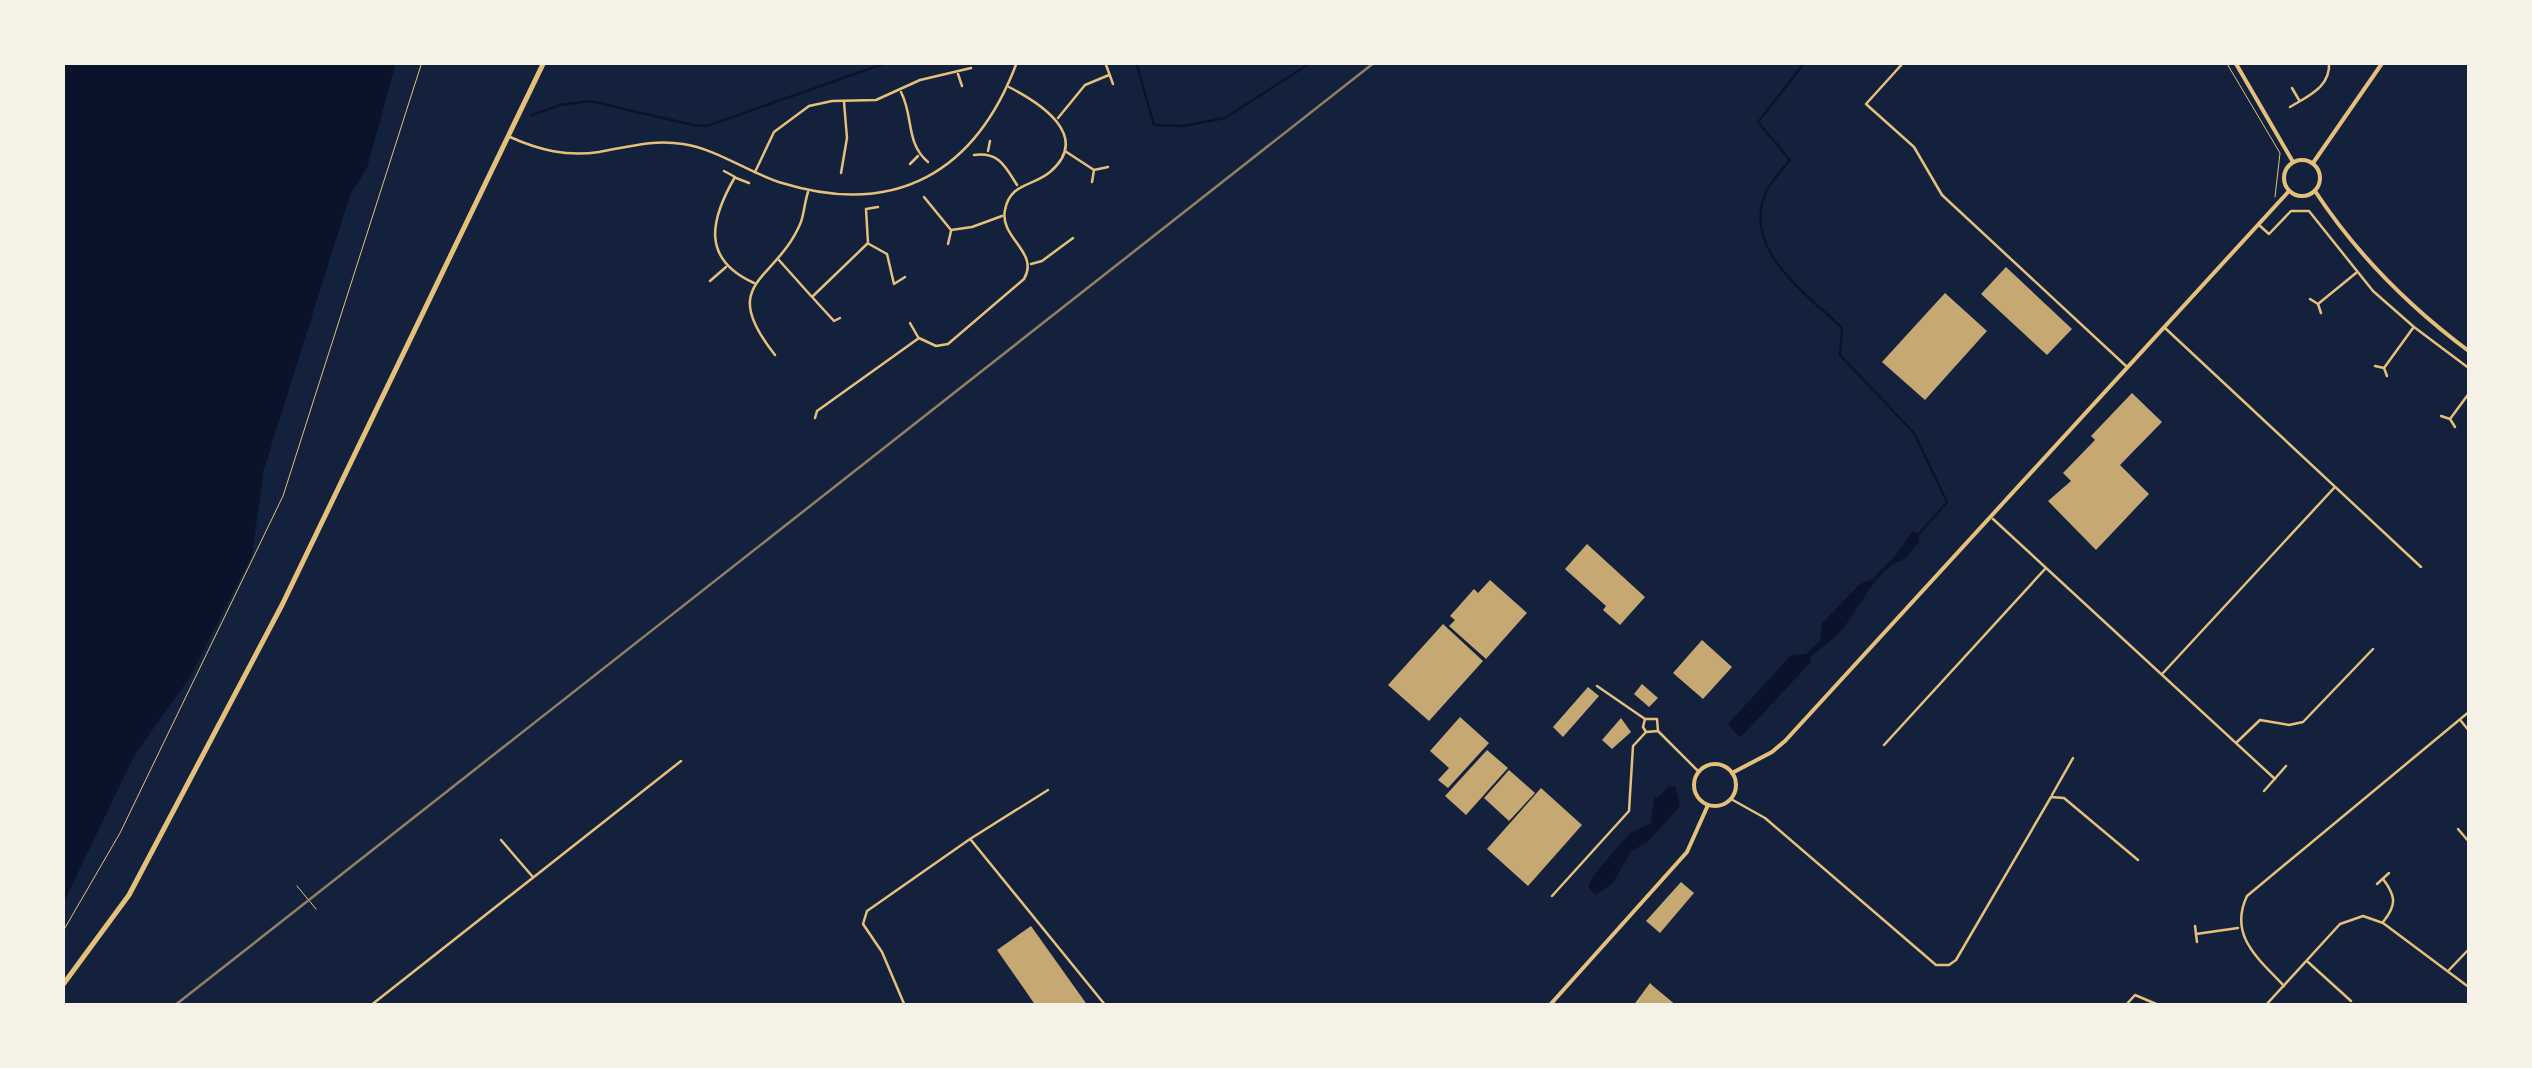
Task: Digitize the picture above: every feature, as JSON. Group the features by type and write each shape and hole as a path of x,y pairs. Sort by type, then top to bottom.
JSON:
{"main road":[{"path":"62,986 129,895 257,653 544,62"},
{"path":"2235,62 2293,162"},
{"path":"2313,163 2383,62"},
{"path":"2293,162 2313,163 2320,174 2315,191 2299,196 2289,191 2284,176 2293,162"},
{"path":"1732,773 1772,752 1785,740 2289,191"},
{"path":"2315,191 2374,270 2422,315 2470,352"},
{"path":"1714,764 1732,773 1736,784 1732,799 1718,806 1708,805 1695,790 1699,772 1714,764"},
{"path":"1553,1003 1687,852 1708,805"}],"street":[{"path":"508,136 546,151 564,153 600,152 660,142 686,144 754,173 808,190 876,195 917,184 938,172 975,138 1008,86 1017,62"},
{"path":"1105,62 1113,84"},
{"path":"1904,62 1866,104 1914,148 1942,195 2127,367"},
{"path":"2290,106 2320,88 2329,74 2329,62"},
{"path":"754,173 774,132 787,120 820,103 876,100 920,80 971,68"},
{"path":"958,73 962,86"},
{"path":"1058,119 1085,85 1110,75"},
{"path":"1008,86 1058,119 1064,151 1048,174 1018,186 1004,216 1006,226 1030,264"},
{"path":"2292,88 2299,101"},
{"path":"900,91 908,107 909,131 928,162"},
{"path":"842,173 846,138 844,100"},
{"path":"988,153 990,140"},
{"path":"1064,151 1094,170 1108,167"},
{"path":"974,155 988,153 1004,164 1018,186"},
{"path":"910,164 920,154"},
{"path":"1092,182 1094,170"},
{"path":"724,171 748,183"},
{"path":"735,177 720,202 715,240 727,266 737,276 755,284"},
{"path":"775,355 754,328 749,311 755,284 800,224 808,190"},
{"path":"924,198 952,230"},
{"path":"812,297 868,244 866,208 878,207"},
{"path":"2259,225 2269,234 2291,211 2309,210 2383,301 2470,369"},
{"path":"952,230 1004,216"},
{"path":"948,244 952,230"},
{"path":"1030,264 1042,261 1072,238"},
{"path":"868,244 886,254 894,284 906,277"},
{"path":"776,258 834,321 840,318"},
{"path":"910,323 919,338 936,346 948,344 1024,279 1030,264"},
{"path":"710,281 727,266"},
{"path":"2318,304 2357,272"},
{"path":"2310,300 2318,304 2321,312"},
{"path":"2164,327 2422,567"},
{"path":"2384,368 2414,327"},
{"path":"815,418 817,410 919,338"},
{"path":"2375,366 2384,368"},
{"path":"2384,368 2388,376"},
{"path":"2450,419 2470,392"},
{"path":"2440,416 2450,419 2455,427"},
{"path":"2162,674 2335,487"},
{"path":"1992,518 2275,779"},
{"path":"1884,744 2046,568"},
{"path":"2236,742 2260,720 2289,725 2304,722 2372,650"},
{"path":"1597,686 1646,719 1657,719 1658,731 1699,772"},
{"path":"2284,986 2246,944 2240,927 2243,904 2254,887 2470,711"},
{"path":"1646,719 1642,727 1646,732"},
{"path":"2459,720 2470,732"},
{"path":"1552,896 1629,811 1634,746 1646,732 1658,731"},
{"path":"1732,799 1765,818 1936,965 1943,966 1956,960 2074,758"},
{"path":"370,1006 681,761"},
{"path":"2264,791 2286,766"},
{"path":"905,1006 882,952 863,924 867,911 1048,790"},
{"path":"2052,797 2064,798 2138,860"},
{"path":"2458,829 2470,842"},
{"path":"970,839 1106,1006"},
{"path":"501,840 533,877"},
{"path":"2122,860 2128,852"},
{"path":"2377,884 2389,874"},
{"path":"2382,924 2395,904 2383,879"},
{"path":"2265,1006 2345,920 2363,916 2382,924 2470,988"},
{"path":"2195,926 2198,942"},
{"path":"2196,934 2240,927"},
{"path":"2448,971 2470,948"},
{"path":"2308,962 2351,1001"},
{"path":"2125,1006 2135,995 2161,1006"}],"path":[{"path":"62,932 98,875 261,548 283,496 422,62"},
{"path":"2226,62 2280,153 2275,197 2270,202"},
{"path":"297,886 316,909"}],"water":[{"path":"63,62 396,63 367,168 350,195 264,469 252,555 190,677 134,756 63,904"},
{"path":"1913,531 1919,534 1919,542 1904,560 1886,570 1841,631 1811,657 1811,662 1738,736 1728,724 1791,655 1806,654 1820,640 1822,623 1860,584 1872,579 1895,556"},
{"path":"1675,786 1680,806 1648,842 1631,851 1613,883 1596,895 1588,887 1592,877 1629,834 1651,823 1654,797"}],"building":[{"path":"2006,267 2072,329 2047,355 1981,294"},
{"path":"1945,293 1987,331 1925,400 1882,362"},
{"path":"2132,393 2162,422 2120,465 2149,494 2096,550 2048,501 2071,481 2063,473 2095,440 2091,436"},
{"path":"1587,544 1645,597 1620,625 1603,610 1606,606 1565,569"},
{"path":"1490,580 1527,613 1486,659 1449,626 1455,620 1450,616 1474,589 1478,593"},
{"path":"1443,624 1483,661 1429,721 1388,685"},
{"path":"1702,640 1732,667 1703,699 1673,673"},
{"path":"1642,684 1658,698 1649,707 1634,694"},
{"path":"1588,687 1599,696 1563,737 1553,727"},
{"path":"1460,717 1489,743 1448,788 1438,780 1449,768 1430,751"},
{"path":"1621,718 1631,732 1612,749 1602,740"},
{"path":"1487,750 1508,768 1466,815 1445,796"},
{"path":"1509,770 1535,793 1509,821 1484,798"},
{"path":"1541,788 1582,825 1528,886 1487,849"},
{"path":"1681,882 1694,893 1660,933 1646,921"},
{"path":"1031,926 1088,1006 1036,1006 997,950"},
{"path":"1650,983 1653,986 1677,1006 1633,1006"}],"waterway":[{"path":"1136,62 1154,125 1184,126 1225,118 1312,62"},
{"path":"1805,62 1758,122 1790,160 1766,192 1762,233 1781,269 1842,328 1840,355 1914,433 1947,502 1919,534"},
{"path":"532,115 560,105 590,101 707,126 883,64"}],"railway":[{"path":"174,1006 1375,62"}]}
